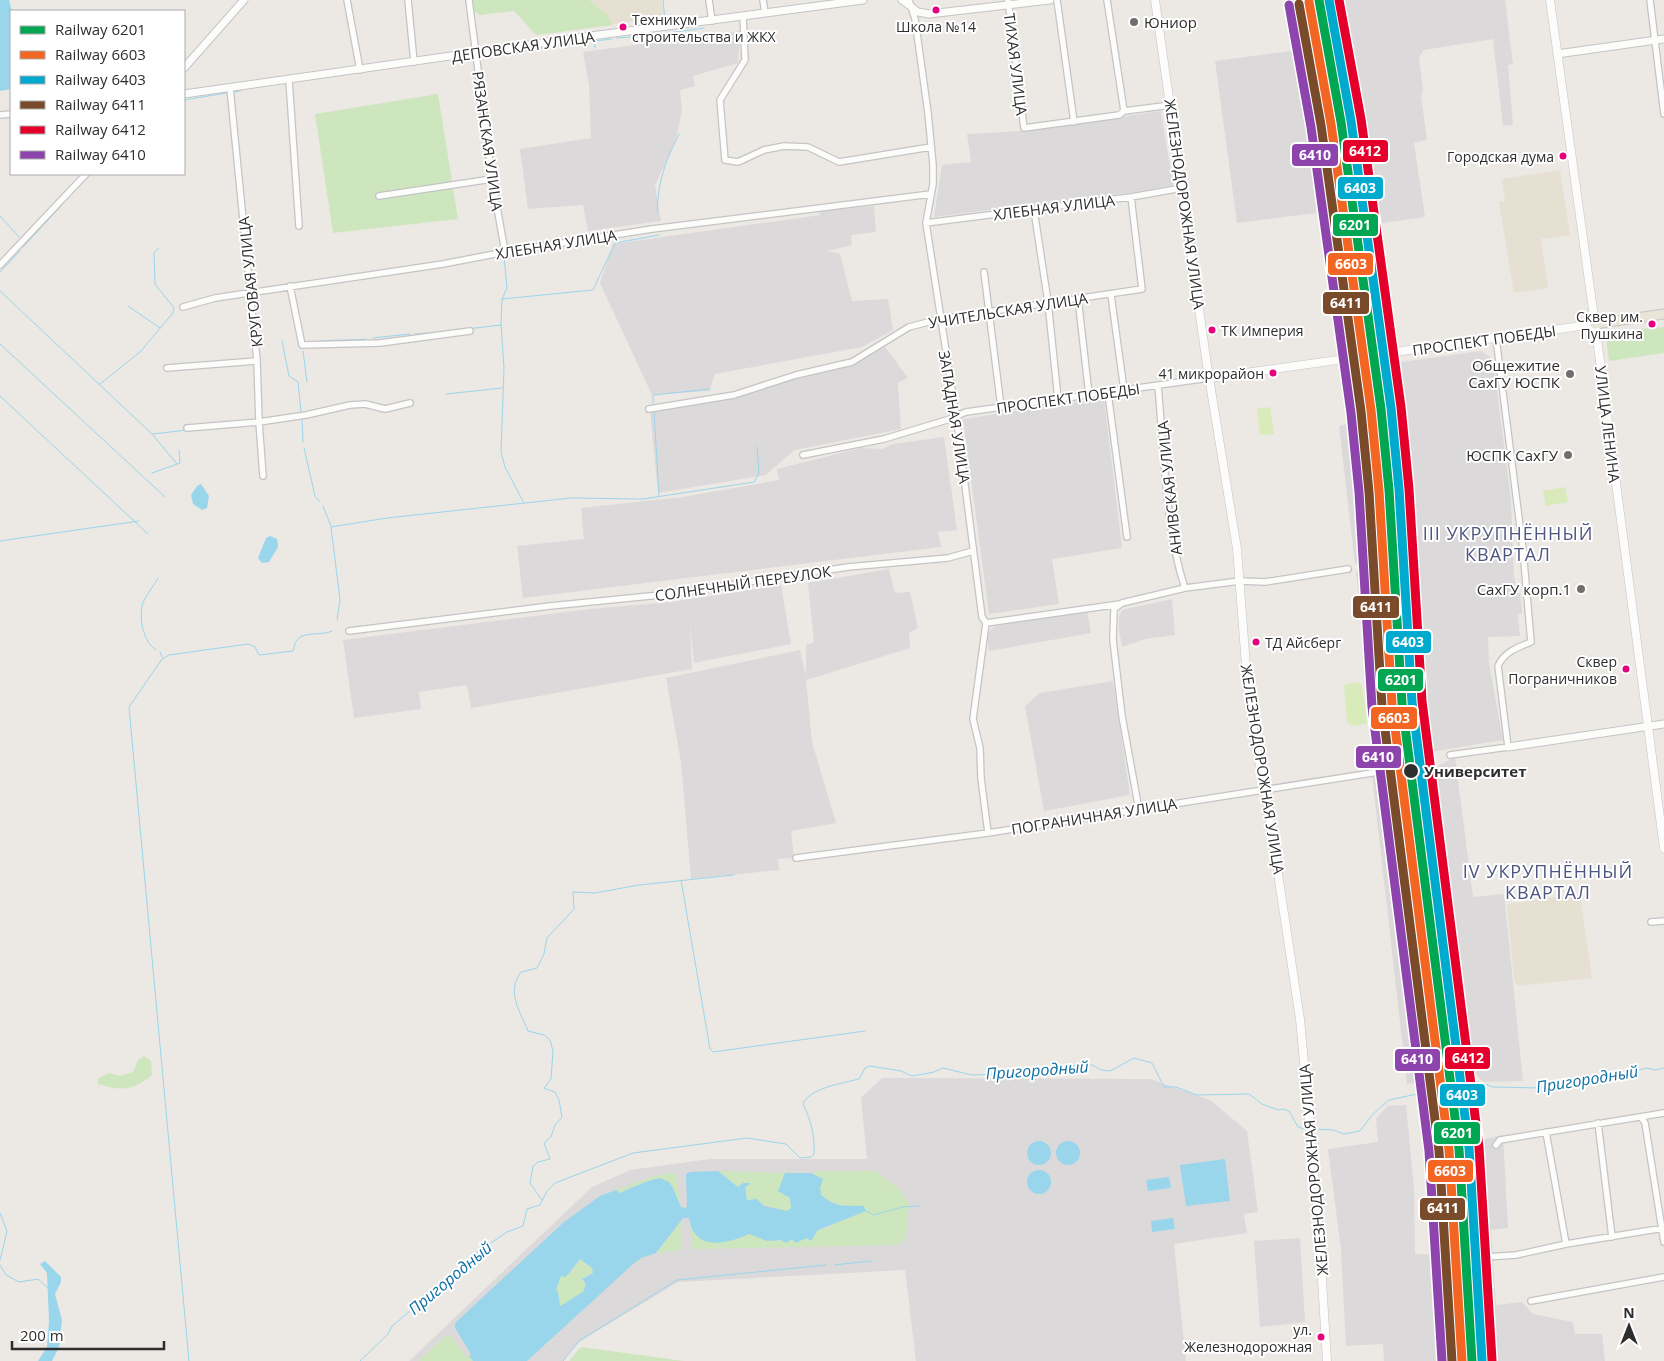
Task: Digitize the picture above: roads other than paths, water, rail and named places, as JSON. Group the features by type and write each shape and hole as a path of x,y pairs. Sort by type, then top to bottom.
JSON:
{"main road":[{"name":"ЖЕЛЕЗНОДОРОЖНАЯ УЛИЦА","path":"1155,0 1209,378 1228,484 1240,580 1246,679 1254,737 1265,788 1292,962 1310,1119 1327,1361"},
{"name":"УЛИЦА ЛЕНИНА","path":"1550,0 1664,848"},
{"name":"ПРОСПЕКТ ПОБЕДЫ","path":"1209,378 1664,314"}],"street":[{"path":"185,67 244,0"},
{"path":"347,0 360,70"},
{"path":"408,0 414,62"},
{"name":"РЯЗАНСКАЯ УЛИЦА","path":"469,0 492,179 505,252"},
{"path":"709,0 712,21"},
{"path":"763,0 765,13"},
{"name":"ДЕПОВСКАЯ УЛИЦА","path":"185,94 476,54 591,36 863,0"},
{"path":"902,0 918,12 929,14 1008,2 1050,0"},
{"name":"ЗАПАДНАЯ УЛИЦА","path":"909,0 912,8 932,147 931,194 926,223 956,415 982,617 986,623 973,719 980,748 981,778 988,833"},
{"path":"1057,0 1074,122 1119,115 1124,111 1171,105"},
{"path":"1107,0 1124,111"},
{"path":"1650,0 1664,114"},
{"name":"ТИХАЯ УЛИЦА","path":"1008,2 1024,128 1074,122"},
{"path":"743,16 744,60 720,100 726,160 738,162 764,150 784,146 808,147 839,162 932,147"},
{"path":"1557,54 1664,39"},
{"path":"290,80 299,226"},
{"name":"КРУГОВАЯ УЛИЦА","path":"230,88 258,361 258,422 263,476"},
{"path":"0,265 85,175"},
{"path":"379,196 492,179"},
{"name":"ХЛЕБНАЯ УЛИЦА","path":"926,223 1131,197 1182,188"},
{"name":"ХЛЕБНАЯ УЛИЦА","path":"183,307 214,298 443,264 505,252 652,229 931,194"},
{"name":"УЧИТЕЛЬСКАЯ УЛИЦА","path":"649,409 734,395 796,375 852,362 880,347 909,327 940,319 1142,289 1131,197"},
{"path":"1034,210 1048,302 1058,399"},
{"path":"1345,247 1360,349 1357,357"},
{"path":"984,272 1001,407"},
{"path":"290,286 302,345 380,344 470,331"},
{"path":"1111,295 1124,390"},
{"path":"1078,298 1089,395"},
{"path":"1496,338 1523,550 1531,642 1514,649 1501,659 1498,666 1508,747"},
{"path":"167,368 258,361"},
{"name":"ПРОСПЕКТ ПОБЕДЫ","path":"803,454 884,439 950,420 956,415 1209,378"},
{"name":"АНИВСКАЯ УЛИЦА","path":"1158,386 1172,530 1177,565 1185,588"},
{"path":"1108,393 1127,537"},
{"path":"187,428 258,422 306,415 350,405 365,404 385,409 410,403"},
{"name":"СОЛНЕЧНЫЙ ПЕРЕУЛОК","path":"348,631 670,594 848,567 948,558 973,551"},
{"path":"986,623 1122,603 1185,588 1240,580 1265,582 1348,569"},
{"path":"1122,603 1114,609 1113,640 1122,716 1139,810"},
{"path":"1450,755 1664,724"},
{"name":"ПОГРАНИЧНАЯ УЛИЦА","path":"796,858 988,833 1139,810 1265,788 1391,770"},
{"path":"1651,922 1664,921"},
{"path":"1496,1145 1500,1140 1664,1113"},
{"path":"1641,1117 1644,1123 1664,1242"},
{"path":"1598,1123 1612,1237"},
{"path":"1546,1132 1566,1244"},
{"path":"1486,1257 1516,1255 1566,1244 1663,1229"},
{"path":"1531,1301 1664,1277"}],"water":[{"path":"0,0 9,0 12,10 10,10 10,89 0,91"},
{"path":"201,484 209,496 207,508 202,510 193,504 191,495 197,486"},
{"path":"270,536 277,539 278,547 269,562 262,563 258,558 266,538"},
{"path":"1039,1141 1048,1144 1051,1153 1048,1162 1039,1165 1030,1162 1027,1153 1030,1144"},
{"path":"1068,1141 1077,1144 1080,1153 1077,1162 1068,1165 1059,1162 1056,1153 1059,1144"},
{"path":"1225,1159 1230,1201 1186,1206 1180,1165"},
{"path":"1039,1170 1048,1173 1051,1182 1048,1191 1039,1194 1030,1191 1027,1182 1030,1173"},
{"path":"718,1171 738,1187 743,1183 751,1183 745,1187 747,1200 757,1199 764,1206 787,1211 791,1208 790,1198 778,1191 785,1173 811,1173 823,1179 820,1188 821,1195 837,1204 864,1206 866,1211 818,1230 811,1241 807,1238 795,1243 792,1239 786,1243 781,1240 767,1241 749,1234 722,1242 704,1241 692,1229 689,1218 683,1218 656,1253 641,1258 631,1266 527,1361 473,1361 469,1356 471,1354 455,1328 455,1323 564,1222 600,1196 616,1190 620,1193 644,1182 660,1178 669,1182 681,1207 685,1208 687,1207 686,1174 690,1172","holes":["580,1259 592,1268 593,1273 582,1279 586,1284 583,1292 560,1306 558,1291 556,1290 561,1276 566,1277"]},
{"path":"1169,1177 1171,1188 1148,1191 1146,1180"},
{"path":"1173,1218 1175,1229 1152,1232 1151,1221"},
{"path":"45,1261 61,1277 61,1282 55,1294 62,1320 59,1347 52,1361 38,1361 47,1347 49,1321 47,1273 40,1264"}],"waterway":[{"path":"663,0 665,20"},
{"path":"654,35 704,28"},
{"path":"617,38 646,36"},
{"path":"595,48 595,41 612,39"},
{"path":"512,55 527,50 587,42"},
{"path":"234,92 241,91"},
{"path":"185,100 226,93"},
{"path":"657,212 663,172 679,134"},
{"path":"66,200 87,177"},
{"path":"23,247 62,205"},
{"path":"0,216 19,237"},
{"path":"524,503 505,467 501,452 504,368 501,324 502,299 593,290 615,243 659,235"},
{"path":"100,384 140,352 173,313 174,308 155,284 154,252 159,248"},
{"path":"0,272 20,251"},
{"path":"502,299 507,288 504,256"},
{"path":"0,291 152,434 177,464"},
{"path":"128,306 160,328"},
{"path":"450,331 501,325"},
{"path":"415,334 428,333"},
{"path":"373,338 410,334"},
{"path":"315,342 366,339"},
{"path":"282,341 289,376 298,382 301,412"},
{"path":"0,344 165,497"},
{"path":"303,351 307,382"},
{"path":"446,394 502,388"},
{"path":"653,403 653,395 710,389"},
{"path":"0,396 148,534"},
{"path":"654,412 659,496"},
{"path":"302,418 303,442"},
{"path":"153,434 187,430"},
{"path":"337,620 340,600 331,527 387,518 571,498 643,499 754,482 759,473 757,447"},
{"path":"304,448 315,496 320,502"},
{"path":"152,473 180,463 179,450"},
{"path":"323,506 331,526"},
{"path":"0,541 139,521"},
{"path":"156,650 148,642 143,631 141,612 145,599 158,578"},
{"path":"189,1361 129,707 162,659 169,655 248,644 255,647 259,655 293,651 295,642 300,637 332,631"},
{"path":"160,652 162,657"},
{"path":"542,1200 530,1183 533,1166 538,1162 550,1159 544,1143 551,1137 555,1125 562,1117 559,1100 555,1092 544,1088 551,1079 553,1051 550,1040 544,1035 528,1031 516,1002 515,987 521,972 537,968 544,954 547,938 574,909 573,892 595,893 639,885 734,875"},
{"path":"681,880 710,1049 713,1052 865,1031"},
{"name":"Пригородный","path":"360,1361 388,1334 392,1326 439,1289 467,1259 507,1232 523,1226 527,1209 540,1205 547,1191 555,1183 633,1153 747,1138 786,1144 800,1158 811,1157 814,1154 813,1134 803,1104 807,1098 819,1090 859,1079 865,1068 870,1066 901,1071 912,1076 934,1072 943,1068 972,1075 1016,1071 1041,1072 1048,1069 1061,1069 1077,1065 1092,1065 1101,1070 1110,1071 1134,1058 1152,1063 1164,1087 1176,1087 1197,1095 1249,1094 1262,1104 1278,1110 1289,1111 1298,1127 1307,1130"},
{"name":"Пригородный","path":"1313,1129 1333,1130 1344,1134 1360,1131 1373,1114 1389,1100 1427,1090 1435,1077 1455,1074 1493,1087 1541,1088 1573,1084 1594,1075 1618,1075 1647,1068 1655,1070 1664,1068"},
{"path":"866,1211 874,1215 902,1207 920,1206"},
{"path":"0,1213 7,1231 0,1260"},
{"path":"834,1265 871,1261"},
{"path":"0,1265 6,1275 19,1282 38,1279 50,1290"},
{"path":"563,1361 579,1341 677,1280 826,1265"}],"rail line":[{"name":"6201","path":"1319,0 1341,122 1381,409 1389,490 1402,703 1459,1149 1472,1361"},
{"name":"6403","path":"1329,0 1351,121 1391,408 1399,489 1412,702 1469,1148 1482,1360"},
{"name":"6412","path":"1339,0 1361,119 1401,407 1409,489 1422,701 1479,1147 1492,1360"},
{"name":"6603","path":"1309,2 1331,124 1371,410 1379,491 1392,704 1449,1150 1462,1361"},
{"name":"6411","path":"1299,4 1321,125 1361,411 1369,492 1382,706 1439,1151 1452,1361"},
{"name":"6410","path":"1289,5 1311,127 1351,413 1359,492 1372,707 1429,1151 1442,1361"}],"place":[{"name":"Школа №14","path":"936,10"},
{"name":"Юниор","path":"1134,22"},
{"name":"Техникум строительства и ЖКХ","path":"623,27"},
{"name":"Городская дума","path":"1563,156"},
{"name":"Сквер им. Пушкина","path":"1652,324"},
{"name":"ТК Империя","path":"1212,330"},
{"name":"41 микрорайон","path":"1273,373"},
{"name":"Общежитие СахГУ ЮСПК","path":"1570,374"},
{"name":"ЮСПК СахГУ","path":"1568,455"},
{"name":"СахГУ корп.1","path":"1581,589"},
{"name":"ТД Айсберг","path":"1256,642"},
{"name":"Сквер Пограничников","path":"1626,669"},
{"name":"Университет","path":"1411,771"},
{"name":"ул. Железнодорожная","path":"1321,1337"}],"district":[{"name":"III УКРУПНЁННЫЙ КВАРТАЛ","path":"1508,543"},
{"name":"IV УКРУПНЁННЫЙ КВАРТАЛ","path":"1548,881"}]}
